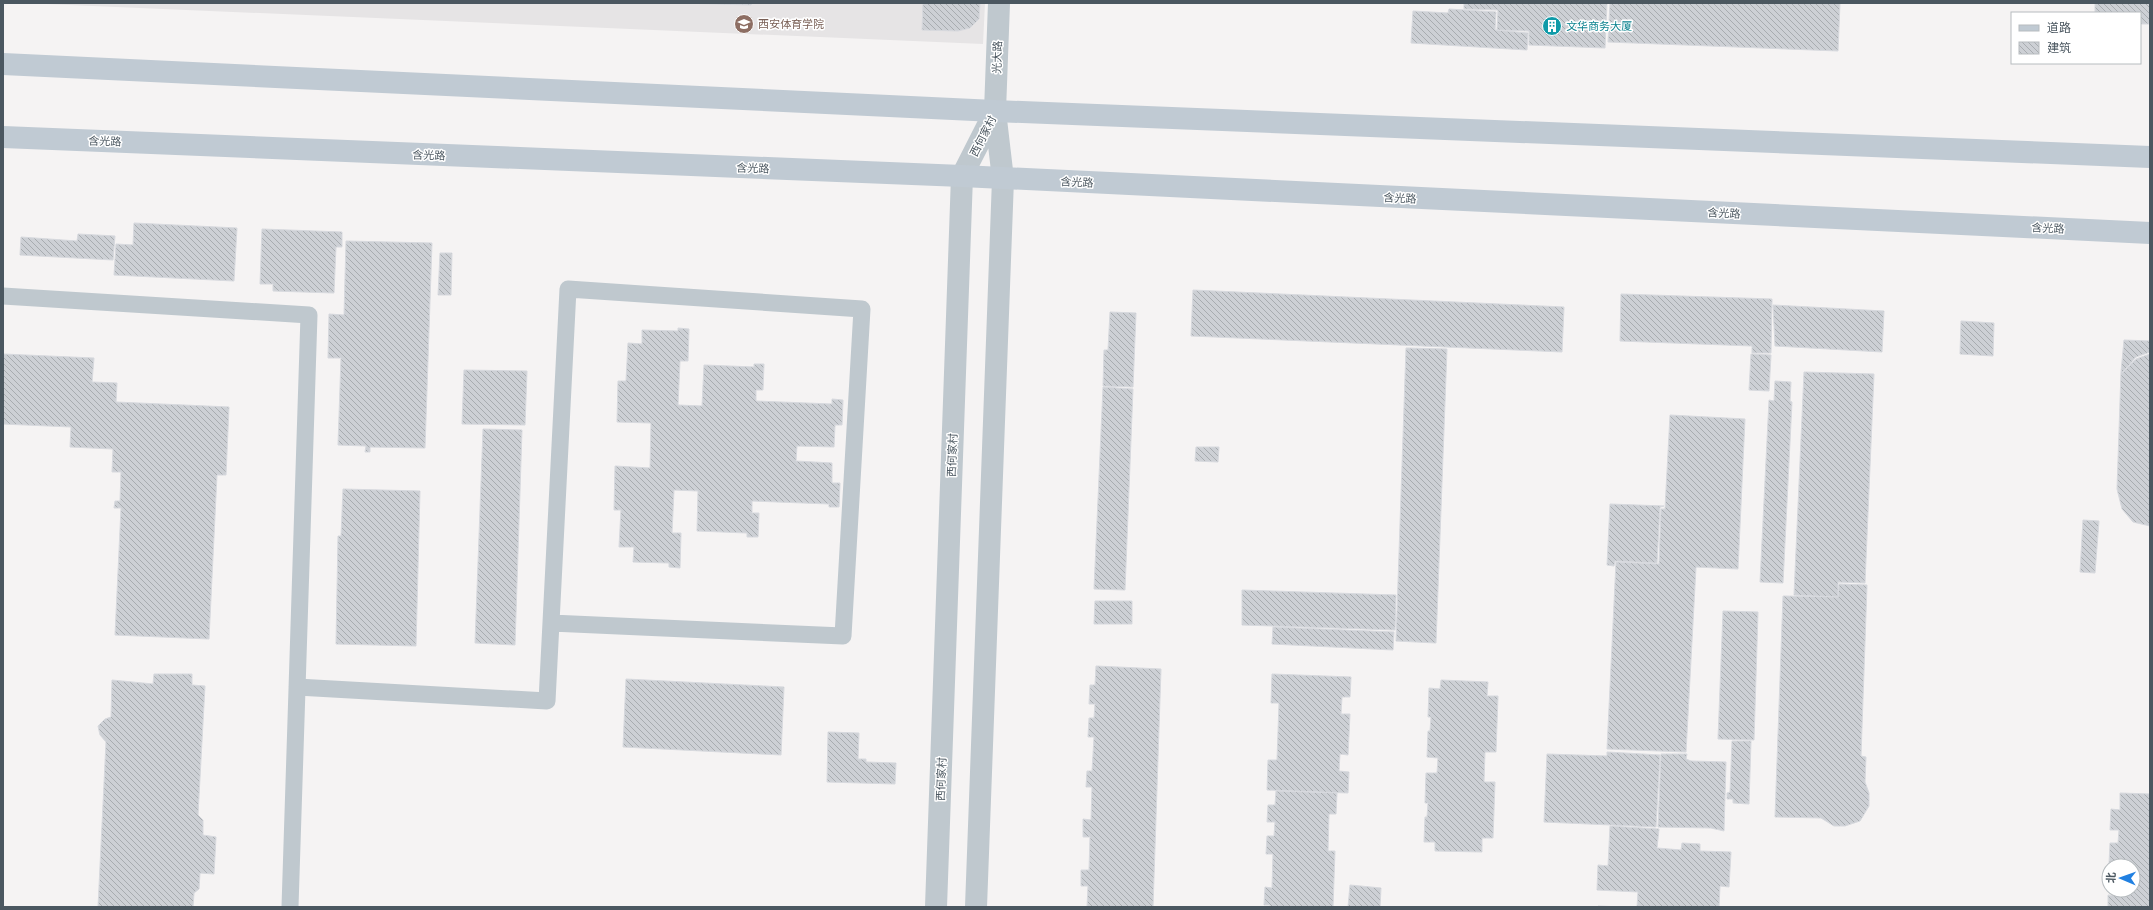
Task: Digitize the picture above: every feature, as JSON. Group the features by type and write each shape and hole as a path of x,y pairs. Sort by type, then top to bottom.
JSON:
{"main road":[{"path":"3,64 995,111 2150,157"},
{"name":"含光路","path":"3,137 962,176 2150,233"}],"street":[{"name":"光大路","path":"995,111 999,3"},
{"name":"西何家村","path":"936,907 962,176 995,111"},
{"name":"西何家村","path":"976,907 1003,179 995,111"}],"lane":[{"path":"296,687 547,701 568,289 862,309 843,636 551,623"},
{"path":"3,296 309,315 290,907"}],"shaded area":[{"name":"西安体育学院","path":"23,3 985,3 983,44"}],"building":[{"path":"682,3 753,3 751,5"},
{"path":"923,3 980,3 979,19 970,28 958,31 922,30"},
{"name":"文华商务大厦","path":"1464,3 1607,3 1605,48 1529,45 1529,31 1497,30 1498,10 1464,9"},
{"path":"1610,3 1840,3 1838,51 1608,42"},
{"path":"2095,3 2150,3 2150,24 2141,24 2141,12 2095,12"},
{"path":"1449,9 1496,12 1495,30 1528,33 1527,50 1411,43 1413,11 1448,13"},
{"path":"134,223 237,228 234,281 114,275 116,244 133,245"},
{"path":"262,229 342,232 342,247 336,247 334,293 273,291 273,284 260,284"},
{"path":"78,234 115,236 113,260 20,255 21,237 77,241"},
{"path":"346,241 432,243 425,448 370,447 370,452 365,452 366,446 338,445 341,358 328,358 329,314 344,315"},
{"path":"440,253 452,253 451,295 438,295"},
{"path":"1193,290 1564,307 1562,352 1191,336"},
{"path":"1621,294 1772,299 1771,353 1752,353 1752,346 1620,341"},
{"path":"1773,305 1884,311 1882,352 1775,346"},
{"path":"1110,312 1136,313 1133,387 1103,386 1104,350 1108,350"},
{"path":"1961,321 1994,323 1993,356 1960,354"},
{"path":"678,328 689,329 688,361 680,361 678,405 702,406 704,365 754,367 754,364 764,364 763,390 756,390 756,401 832,404 832,399 843,400 842,425 835,425 834,447 797,446 796,461 832,463 832,483 840,483 839,507 829,507 829,504 752,501 752,513 759,513 758,537 747,537 747,533 697,531 698,491 674,490 672,533 681,533 680,568 669,567 669,563 633,562 634,547 619,547 621,510 614,510 615,466 650,468 651,423 617,422 618,381 626,381 628,343 642,344 642,330 678,331"},
{"path":"2124,340 2150,341 2150,352 2136,357 2122,373 2136,359 2150,354 2150,526 2133,522 2122,509 2117,489 2121,372"},
{"path":"1406,348 1447,349 1436,643 1396,641"},
{"path":"3,354 94,358 92,382 117,383 116,402 229,407 226,475 217,475 209,639 115,635 121,508 114,508 115,501 120,501 121,472 112,472 113,449 70,447 71,427 3,424"},
{"path":"1751,354 1771,355 1769,391 1749,390"},
{"path":"464,370 527,371 525,425 462,424"},
{"path":"1804,372 1874,374 1865,583 1838,582 1838,597 1794,595"},
{"path":"1775,381 1791,382 1790,401 1792,402 1783,583 1760,582 1769,400 1774,401"},
{"path":"1103,387 1133,389 1125,590 1094,589"},
{"path":"1670,415 1745,419 1738,569 1696,567 1686,752 1607,749 1616,562 1659,564 1661,509 1665,509"},
{"path":"483,429 522,430 515,645 475,643"},
{"path":"1196,447 1219,447 1218,462 1195,461"},
{"path":"343,489 420,491 416,646 336,644 338,536 341,536"},
{"path":"1610,504 1664,506 1660,507 1657,563 1615,561 1614,566 1607,565"},
{"path":"2083,520 2099,521 2095,573 2080,572"},
{"path":"1839,584 1867,585 1861,756 1866,757 1865,782 1869,793 1869,806 1860,821 1845,826 1834,826 1821,818 1775,817 1783,596 1838,597"},
{"path":"1242,590 1396,595 1395,630 1242,625"},
{"path":"1095,601 1132,601 1132,624 1094,624"},
{"path":"1723,611 1758,612 1754,740 1718,739"},
{"path":"1273,627 1394,632 1393,650 1272,644"},
{"path":"1096,666 1161,669 1153,907 1087,907 1088,886 1081,886 1081,870 1089,870 1090,837 1083,837 1083,819 1091,820 1092,787 1086,787 1087,771 1092,771 1094,737 1088,737 1089,718 1094,718 1095,704 1089,704 1090,685 1095,685"},
{"path":"154,674 192,674 192,685 205,686 198,815 203,820 203,835 216,837 214,874 200,873 199,889 194,893 193,907 98,907 106,742 100,735 98,726 105,719 111,717 112,680 153,684"},
{"path":"1272,674 1351,677 1350,697 1342,697 1341,714 1350,714 1348,755 1340,754 1339,771 1349,772 1348,793 1267,790 1268,760 1277,760 1279,703 1271,703"},
{"path":"626,679 784,687 781,755 623,747"},
{"path":"1441,680 1488,682 1487,696 1498,696 1496,752 1485,752 1484,782 1495,782 1493,838 1482,838 1482,852 1435,851 1435,842 1424,842 1425,817 1427,817 1428,803 1425,803 1426,773 1437,773 1438,758 1427,757 1428,731 1430,731 1431,717 1428,717 1429,688 1440,689"},
{"path":"828,732 859,733 858,759 866,759 866,762 896,763 895,784 827,782"},
{"path":"1732,741 1751,741 1749,804 1733,803 1733,799 1727,799 1727,793 1730,792"},
{"path":"1607,752 1660,755 1656,827 1544,822 1547,754 1607,756"},
{"path":"1661,754 1687,754 1686,759 1691,761 1726,762 1724,831 1711,828 1658,827"},
{"path":"1276,791 1337,793 1336,814 1329,814 1328,851 1335,851 1333,907 1270,907 1270,905 1264,905 1265,887 1272,888 1273,854 1266,854 1267,836 1274,836 1275,822 1267,822 1268,805 1275,805"},
{"path":"2120,793 2150,794 2150,907 2108,907 2108,898 2141,898 2141,858 2109,858 2110,843 2118,843 2119,830 2110,830 2111,809 2120,810"},
{"path":"1610,826 1659,829 1657,848 1681,850 1682,843 1700,844 1700,851 1731,852 1729,887 1720,886 1719,907 1637,907 1638,892 1597,890 1598,865 1608,866"},
{"path":"1350,885 1381,888 1380,907 1348,907"},
{"path":"1598,906 1623,907 1598,907"}],"place":[{"name":"西安体育学院","path":"744,24"},
{"name":"文华商务大厦","path":"1552,26"}]}
